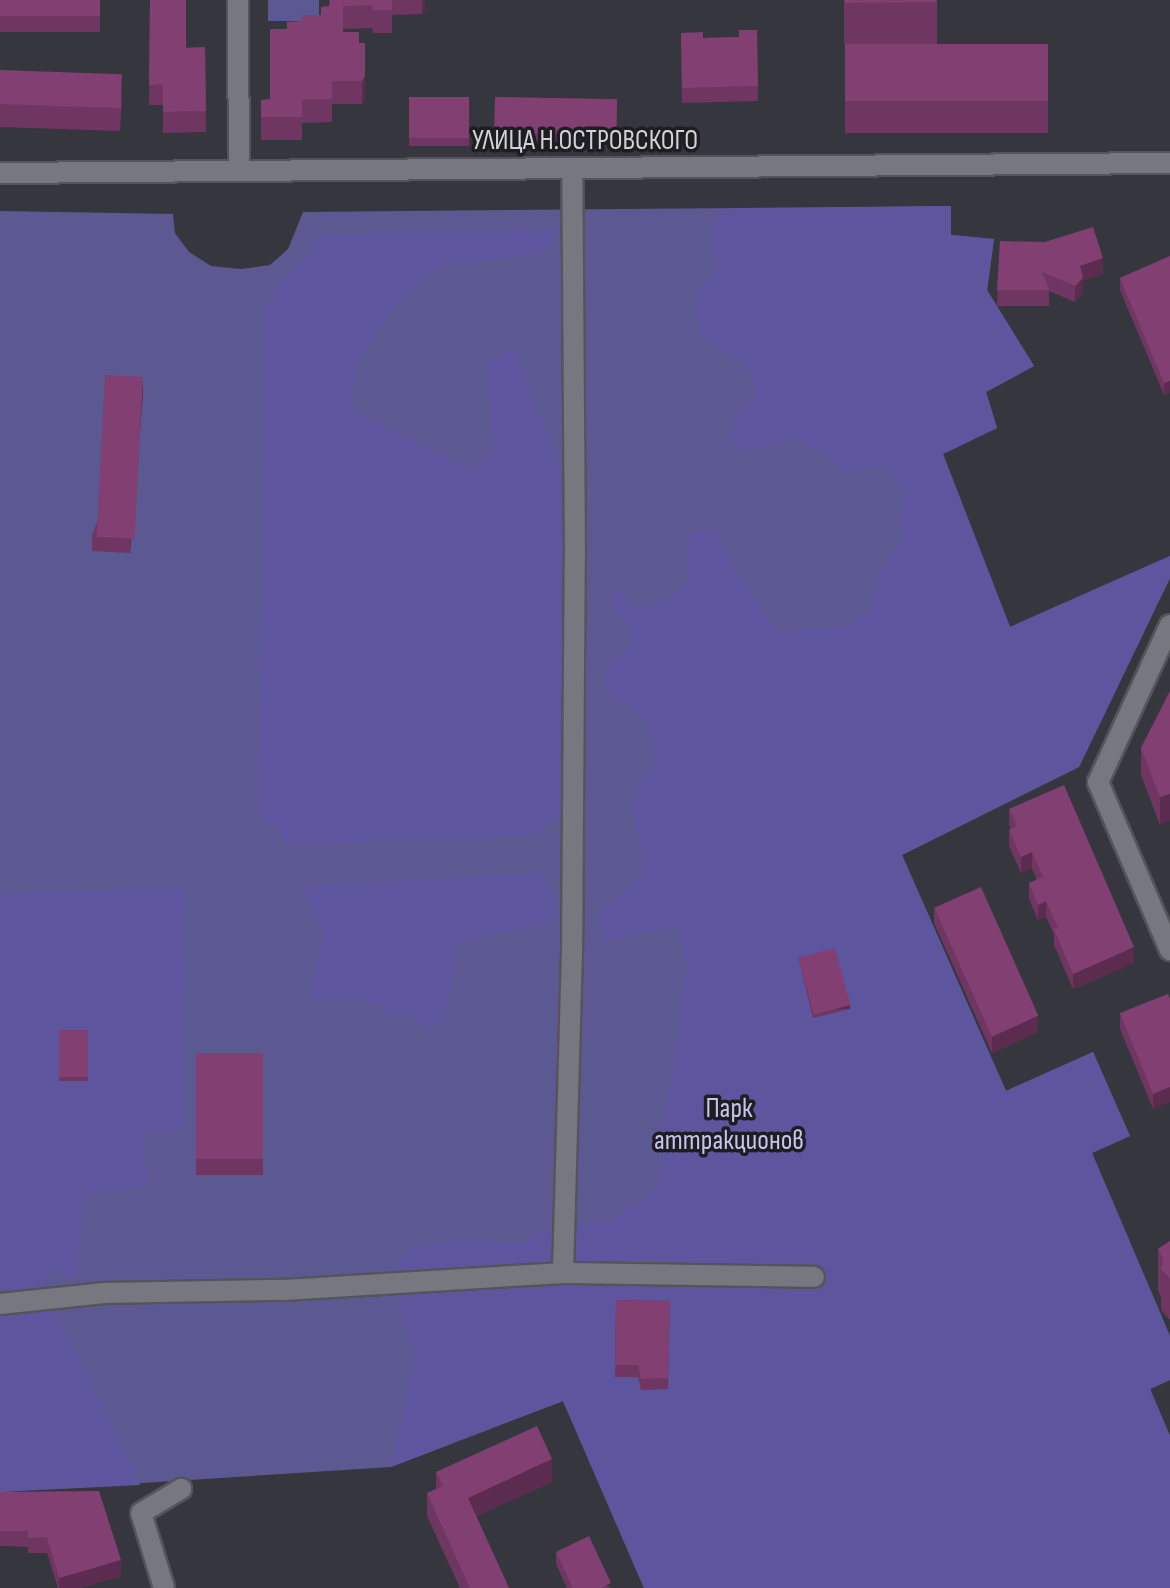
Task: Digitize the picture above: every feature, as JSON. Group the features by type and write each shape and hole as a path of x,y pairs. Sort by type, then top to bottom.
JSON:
{"street":[{"path":"238,0 239,171"},
{"name":"УЛИЦА Н.ОСТРОВСКОГО","path":"0,173 1153,166 1170,163"},
{"path":"563,1273 572,956 575,556 572,169"},
{"path":"1170,625 1098,782 1170,950"},
{"path":"0,1304 104,1293 284,1290 563,1273 814,1277"},
{"path":"159,1586 141,1513 181,1489"}],"green space":[{"path":"268,0 319,0 319,21 268,21"},
{"name":"Парк аттракционов","path":"951,206 951,235 994,239 987,290 1034,366 986,392 997,428 943,454 1010,627 1170,556 1170,578 1079,767 902,855 1006,1091 1093,1052 1130,1136 1092,1153 1170,1336 1170,1380 1150,1389 1170,1436 1170,1588 644,1588 563,1401 391,1467 0,1492 0,211 173,214 175,233 189,252 211,266 241,269 270,265 288,249 303,212"},
{"name":"Парк аттракционов","path":"951,206 951,235 994,239 987,290 1034,366 986,392 997,428 943,454 1010,627 1170,556 1170,578 1079,767 902,855 1006,1091 1093,1052 1130,1136 1092,1153 1170,1336 1170,1380 1150,1389 1170,1436 1170,1588 644,1588 563,1401 391,1467 415,1354 401,1316 399,1263 411,1248 459,1239 520,1244 536,1232 615,1219 629,1206 647,1200 660,1183 662,1143 687,967 677,927 603,940 602,910 632,883 645,865 631,806 637,788 655,763 653,742 642,714 614,698 605,680 610,660 627,651 631,641 626,622 612,607 612,596 619,589 630,605 650,607 675,595 689,580 687,541 693,533 712,529 719,535 731,562 773,626 783,631 841,627 868,613 879,575 902,540 899,519 904,489 883,465 843,474 831,457 794,438 752,450 741,449 732,442 730,431 733,422 753,398 753,377 740,360 702,336 696,315 697,296 715,270 716,261 709,241 719,209"},
{"path":"561,229 544,253 437,267 395,305 359,359 348,408 474,471 492,452 487,361 515,348 562,478 567,815 549,821 535,836 287,844 278,829 259,817 264,313 277,286 313,251 317,235"},
{"path":"543,873 555,901 555,921 456,944 450,995 439,1025 429,1028 412,1017 391,1016 384,1009 364,1001 314,999 309,990 321,952 322,931 303,886"},
{"path":"185,887 183,1130 141,1132 149,1186 84,1195 76,1279 47,1268 46,1288 140,1485 0,1492 0,894"}],"building":[{"path":"0,0 100,0 100,16 0,16"},
{"path":"150,0 186,0 186,48 205,47 206,111 163,112 163,84 149,85"},
{"path":"330,0 392,0 392,10 373,10 372,5 343,6 343,32 359,32 359,43 365,43 365,76 362,81 332,81 332,99 302,100 302,117 261,117 261,100 270,99 270,29 287,29 287,22 302,21 302,15 321,15 321,7 330,6"},
{"path":"845,0 937,0 937,2 845,3"},
{"path":"739,30 757,30 758,86 682,88 681,33 703,32 703,38 739,37"},
{"path":"845,44 1048,44 1048,101 845,101"},
{"path":"0,70 122,74 121,108 0,104"},
{"path":"409,97 469,97 469,138 409,138"},
{"path":"495,97 617,99 616,135 494,133"},
{"path":"1093,227 1103,258 1080,266 1083,278 1075,286 1042,272 1049,290 997,290 1000,241 1045,242"},
{"path":"1170,256 1170,381 1164,383 1120,278"},
{"path":"105,375 143,377 134,539 97,537"},
{"path":"1170,691 1170,794 1160,797 1141,748"},
{"path":"1064,785 1134,947 1073,974 1046,901 1038,905 1029,883 1043,877 1032,852 1021,857 1009,830 1017,826 1009,809"},
{"path":"981,887 1038,1016 992,1037 934,908"},
{"path":"835,948 850,1005 814,1015 798,958"},
{"path":"1168,994 1170,1087 1153,1094 1120,1013"},
{"path":"59,1030 88,1030 88,1077 59,1077"},
{"path":"196,1053 263,1053 263,1159 196,1159"},
{"path":"1170,1241 1170,1278 1161,1269 1163,1259 1158,1249"},
{"path":"616,1300 670,1301 668,1378 641,1379 638,1365 615,1365"},
{"path":"537,1426 552,1459 468,1498 509,1588 470,1588 427,1493 443,1486 436,1472"},
{"path":"99,1491 121,1560 59,1578 47,1537 28,1538 28,1531 0,1531 0,1492"},
{"path":"589,1536 611,1583 601,1588 573,1588 556,1552"}]}
